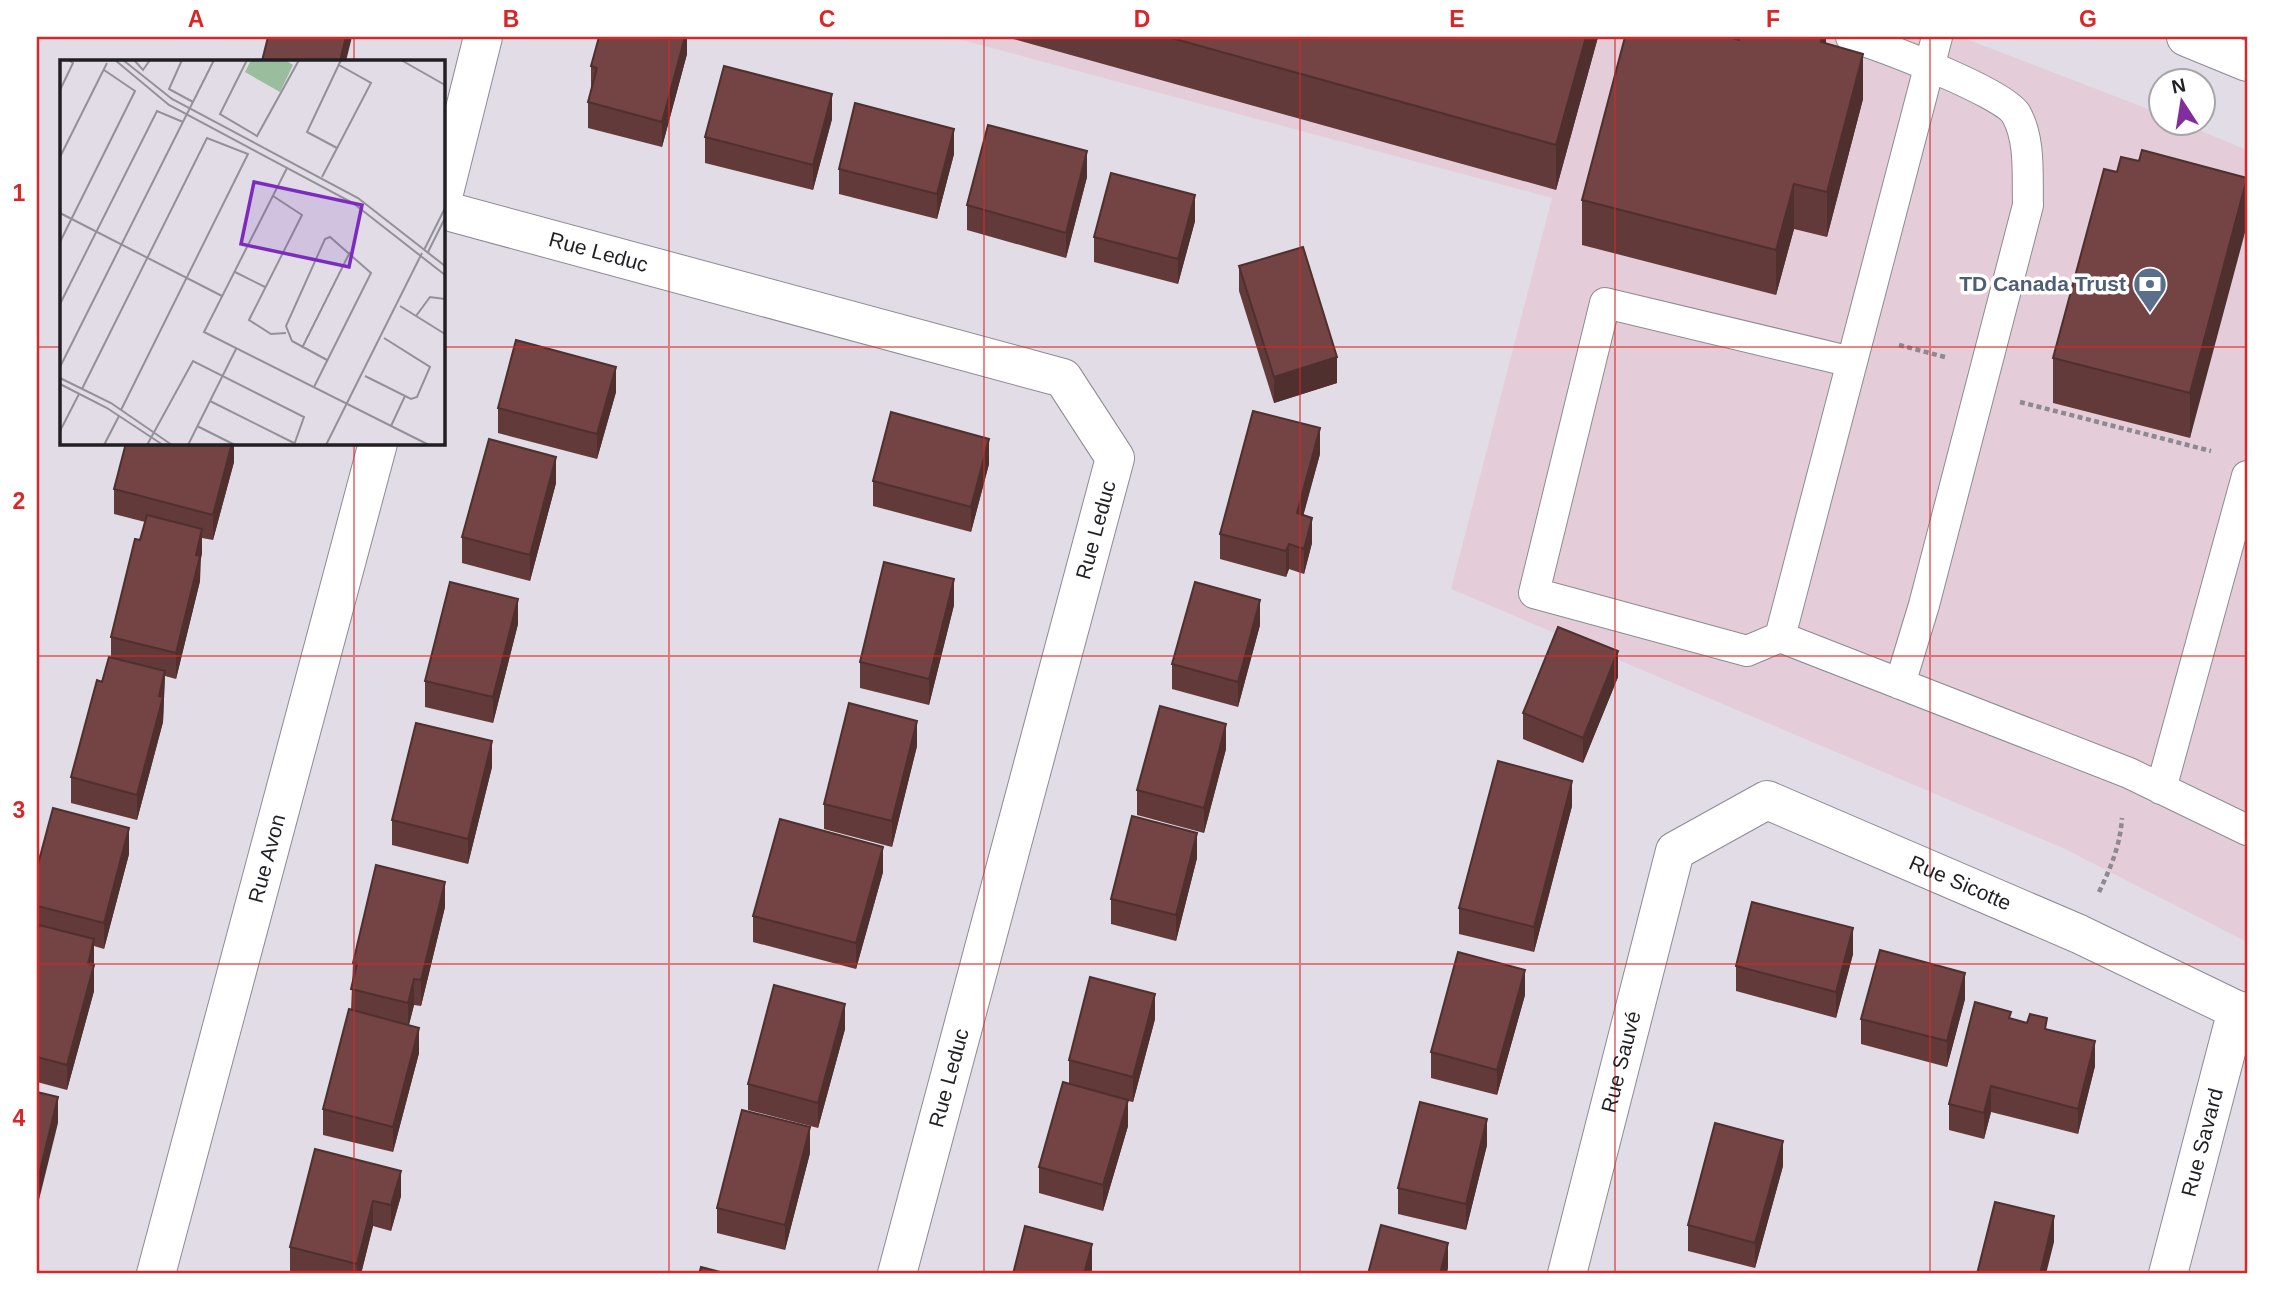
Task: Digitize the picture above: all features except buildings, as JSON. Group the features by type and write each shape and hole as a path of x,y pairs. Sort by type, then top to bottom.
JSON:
{"street":[{"path":"444,193 483,37"},
{"path":"2186,37 2247,62"},
{"name":"Rue Leduc","path":"444,210 1063,378 1115,458 897,1274"},
{"name":"Rue Avon","path":"156,1274 377,444"},
{"name":"Rue Sicotte","path":"1675,851 1767,800 2079,934 2242,1012"},
{"name":"Rue Sauvé","path":"1567,1274 1675,851"},
{"name":"Rue Savard","path":"2168,1274 2242,1012"}],"lane":[{"path":"1851,37 1977,86 2006,102 2016,113 2025,140 2028,205 1924,605 1900,684"},
{"path":"1780,637 1937,37"},
{"path":"1852,362 1605,303 1534,593 1747,651 1780,637 2129,773 2247,830"},
{"path":"2161,789 2247,476"}],"path":[{"path":"1892,343 1956,360"},
{"path":"2006,399 2215,452"},
{"path":"2095,901 2121,839 2122,810"}],"shaded area":[{"path":"951,37 1961,37 2148,109 2148,136 2213,136 2247,150 2247,942 2063,848 1451,589 1552,198"}],"place":[{"name":"TD Canada Trust","path":"2150,314"}]}
